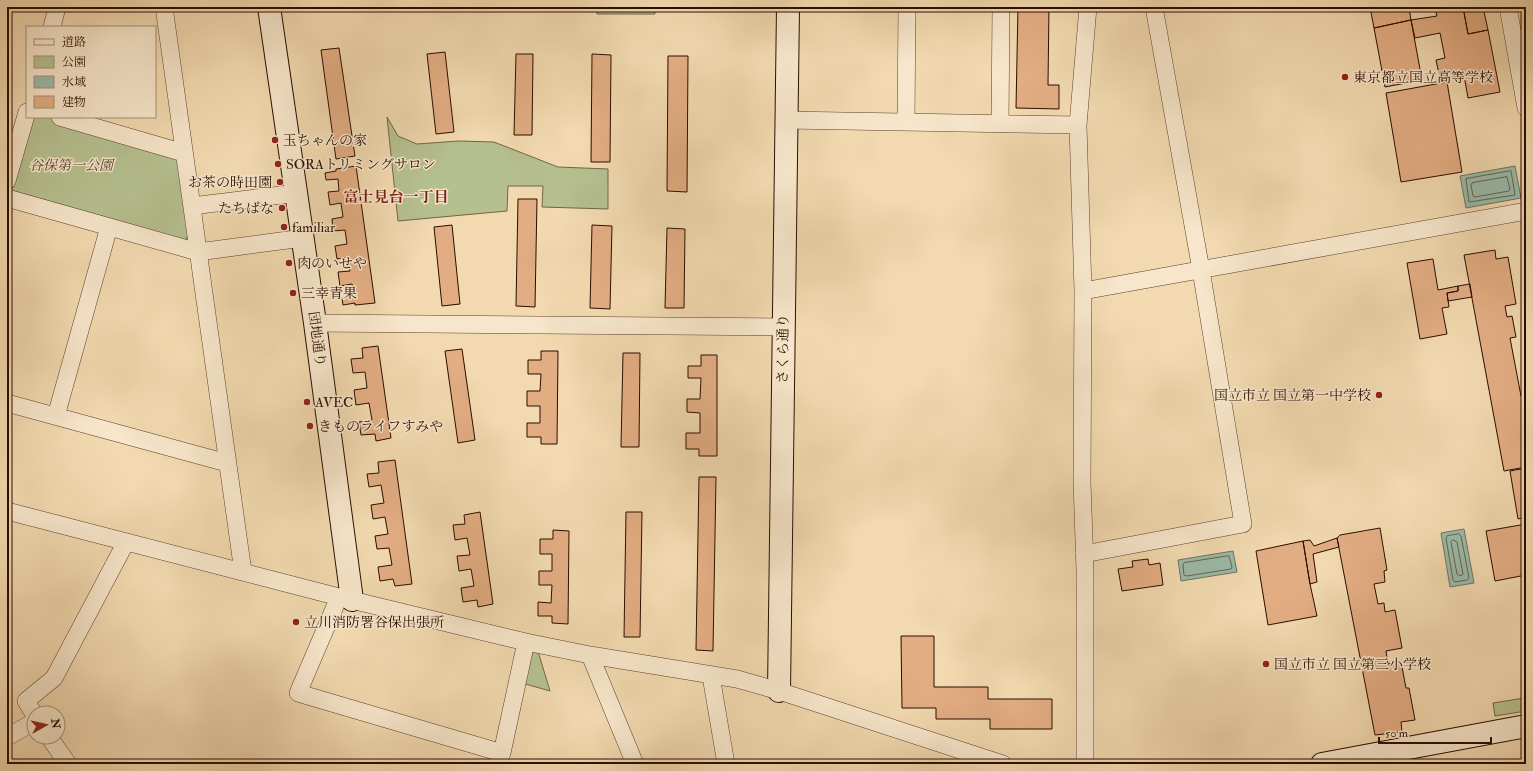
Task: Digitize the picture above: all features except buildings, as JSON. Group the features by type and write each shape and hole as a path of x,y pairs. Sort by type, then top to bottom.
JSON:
{"street":[{"path":"52,26 57,7"},
{"path":"164,7 243,572"},
{"name":"団地通り","path":"269,7 315,323 346,599"},
{"name":"さくら通り","path":"780,691 788,7"},
{"path":"906,122 907,7"},
{"path":"1000,124 1001,7"},
{"path":"1086,764 1082,482 1083,291 1078,125 1088,7"},
{"path":"1084,554 1243,524 1201,270 1154,7"},
{"path":"1508,7 1526,108"},
{"path":"7,181 26,115"},
{"path":"63,118 184,153"},
{"path":"786,120 1078,125"},
{"path":"192,206 297,193"},
{"path":"7,198 198,252 303,238"},
{"path":"1083,291 1526,211"},
{"path":"56,416 109,227"},
{"path":"315,323 784,327"},
{"path":"7,403 227,463"},
{"path":"7,511 346,599 526,642 590,655 711,676 737,679 780,691 1003,764"},
{"path":"28,705 26,701 54,678 126,542"},
{"path":"346,599 298,693 502,753 526,642"},
{"path":"590,655 635,764"},
{"path":"711,676 726,764"},
{"path":"7,737 26,726"},
{"path":"1322,764 1526,726"},
{"path":"55,745 68,764"}],"green space":[{"path":"596,7 655,7 655,14 597,14"},
{"path":"387,117 398,136 417,144 458,141 494,142 558,167 608,169 608,209 542,207 543,186 508,186 507,211 398,221"},
{"name":"谷保第一公園","path":"33,118 56,118 179,158 189,234 185,240 10,190"},
{"path":"537,648 550,691 522,683 528,652"},
{"path":"1524,698 1526,711 1495,716 1493,703"}],"water":[{"path":"1515,166 1521,198 1466,208 1460,176"},
{"path":"1464,529 1474,583 1450,587 1441,533"},
{"path":"1233,551 1237,572 1181,581 1178,560"}],"place":[{"name":"東京都立国立高等学校","path":"1345,77"},
{"name":"玉ちゃんの家","path":"275,140"},
{"name":"SORAトリミングサロン","path":"278,164"},
{"name":"お茶の時田園","path":"280,182"},
{"name":"たちばな","path":"282,208"},
{"name":"familiar","path":"284,227"},
{"name":"肉のいせや","path":"289,263"},
{"name":"三幸青果","path":"293,293"},
{"name":"国立市立 国立第一中学校","path":"1379,395"},
{"name":"AVEC","path":"307,402"},
{"name":"きものライフすみや","path":"310,426"},
{"name":"立川消防署谷保出張所","path":"296,622"},
{"name":"国立市立 国立第三小学校","path":"1266,664"}],"district":[{"name":"富士見台一丁目","path":"396,197"}]}
